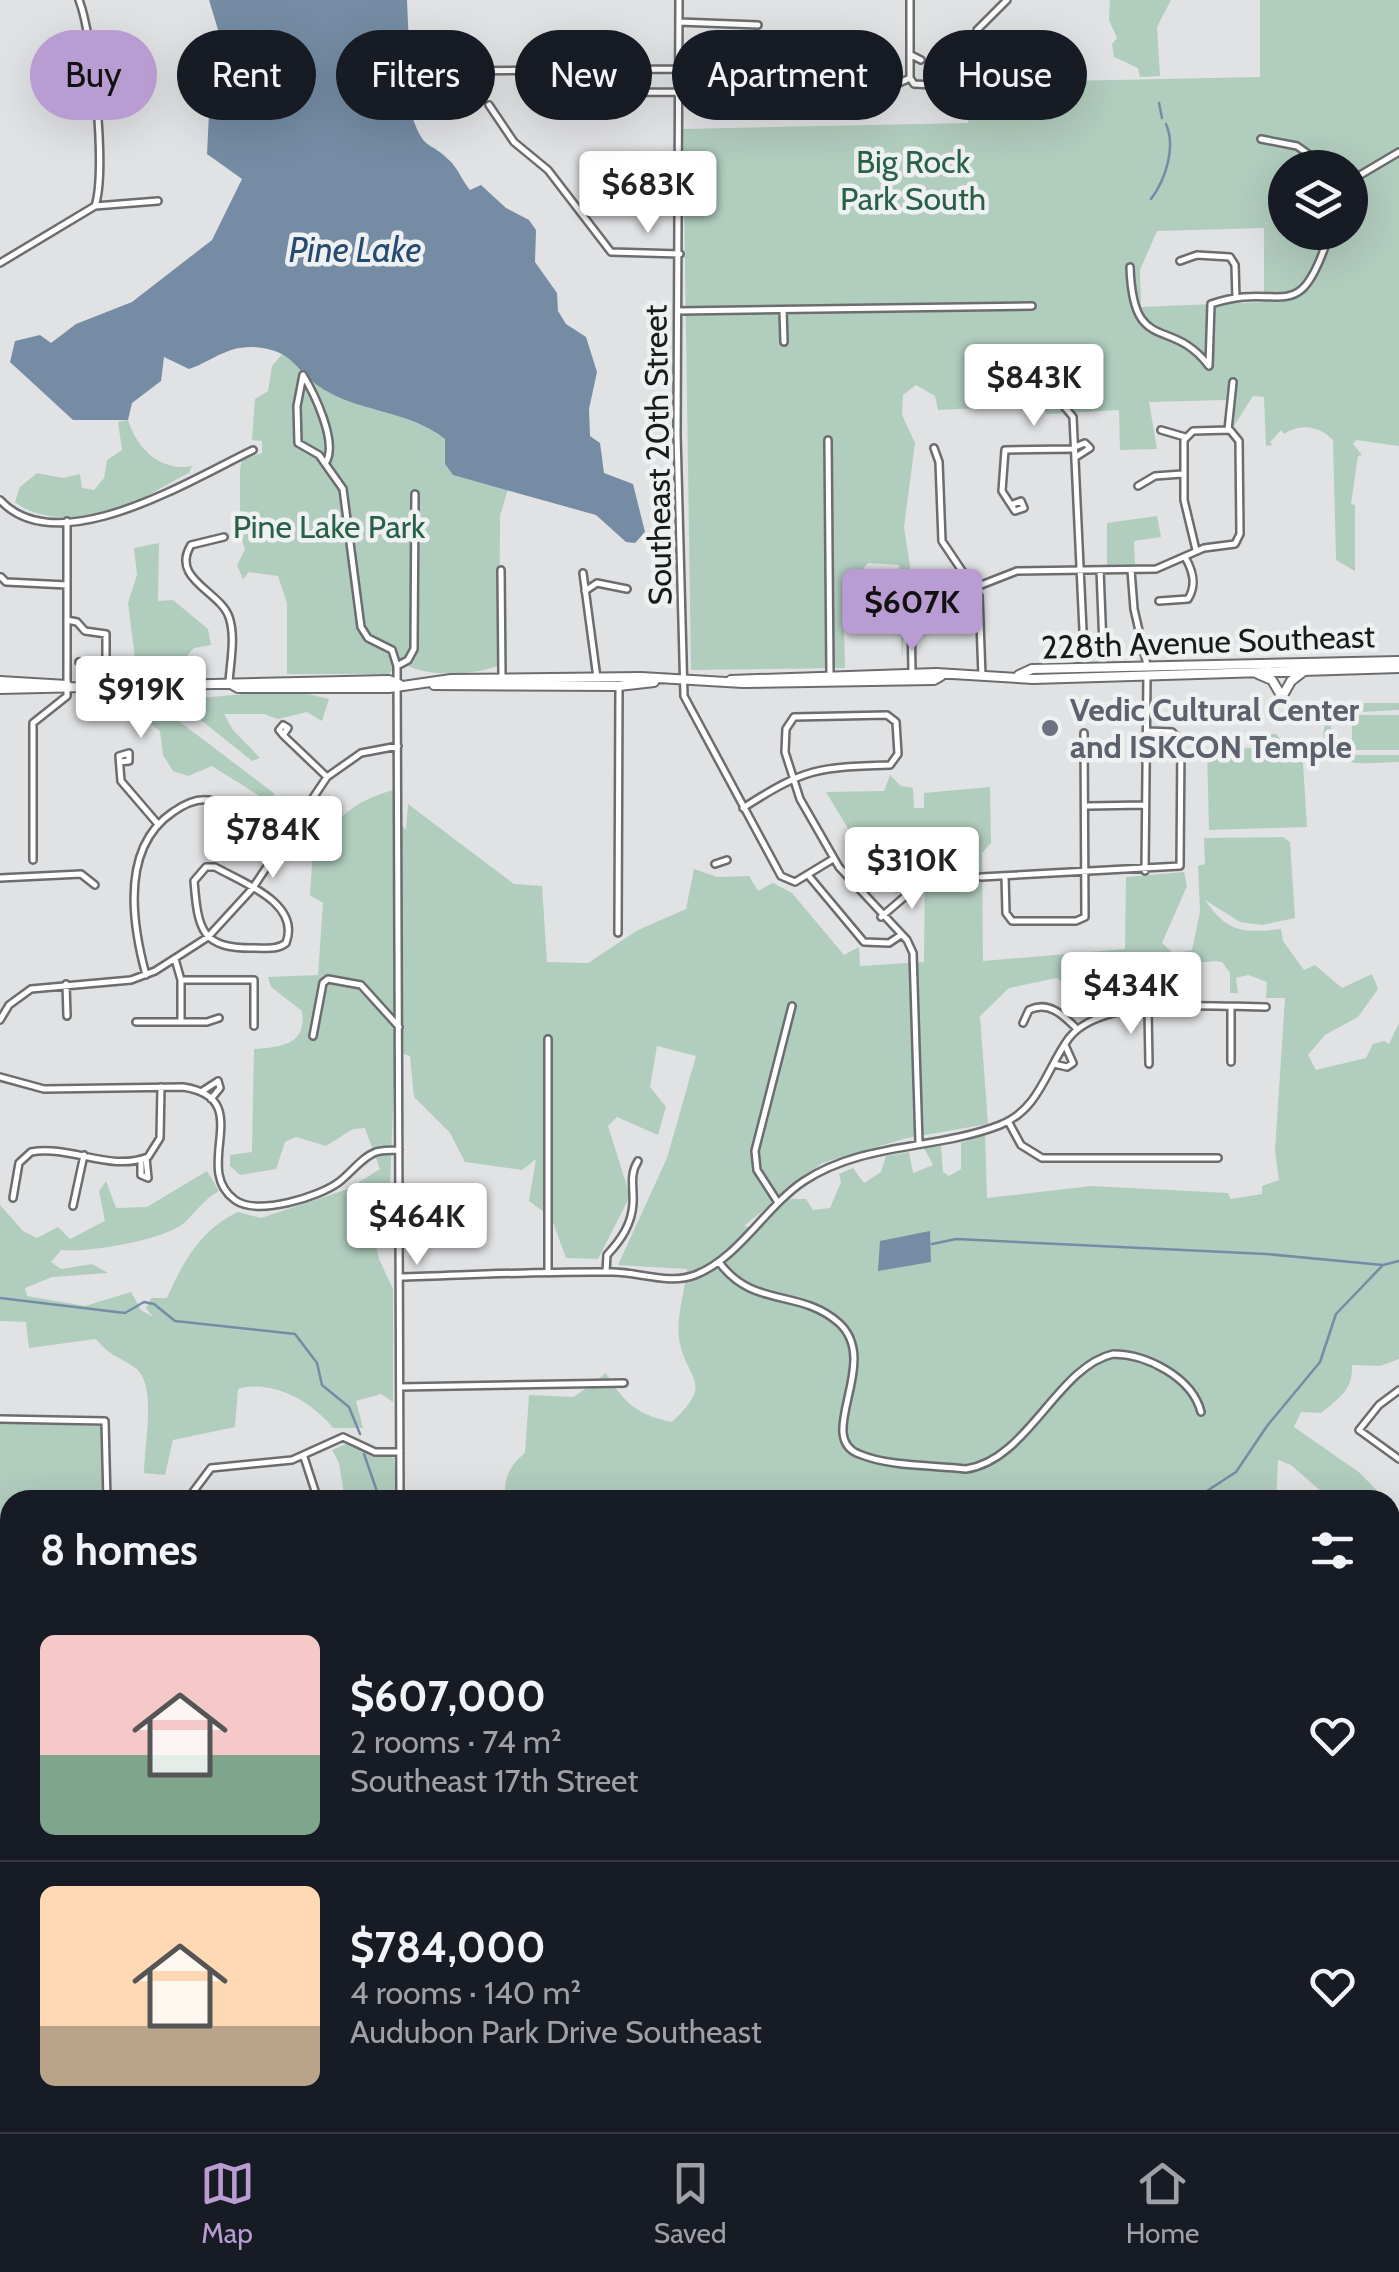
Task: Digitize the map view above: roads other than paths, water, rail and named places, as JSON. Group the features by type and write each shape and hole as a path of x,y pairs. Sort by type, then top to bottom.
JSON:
{"main road":[{"name":"228th Avenue Southeast","path":"726,681 743,676 912,673 1019,676 1033,680 1123,676 1147,671 1305,671 1399,664"},
{"name":"228th Avenue Southeast","path":"1019,676 1032,670 1399,664"},
{"path":"1252,672 1272,680 1282,697 1291,680 1305,671"},
{"name":"228th Avenue Southeast","path":"424,683 540,686 662,681 934,680 940,676"},
{"name":"228th Avenue Southeast","path":"0,681 67,685 229,683 238,688 286,684 389,688 399,684 597,678 619,682"},
{"path":"540,686 569,679"},
{"name":"228th Avenue Southeast","path":"0,689 60,689 67,685"}],"street":[{"path":"80,0 92,50 99,182 95,206"},
{"name":"Southeast 20th Street","path":"679,0 679,30"},
{"path":"910,0 910,78 914,84 923,84"},
{"path":"977,30 1007,0"},
{"path":"679,22 758,25"},
{"path":"910,56 921,60"},
{"path":"495,71 672,69"},
{"path":"903,81 910,78"},
{"path":"495,114 514,142 548,170 611,252 680,254"},
{"name":"Southeast 20th Street","path":"678,120 685,702 714,746 742,808 787,880 808,874"},
{"path":"1261,139 1303,150"},
{"path":"1368,171 1399,152"},
{"path":"0,248 3,261 95,206 158,201"},
{"path":"1130,266 1132,305 1142,322 1194,349 1209,366 1209,306 1236,298 1285,300 1299,294 1317,272 1324,250"},
{"path":"1180,261 1197,256 1231,258 1236,298"},
{"path":"678,311 1032,306"},
{"path":"783,310 784,342"},
{"path":"326,462 330,450 325,428 303,375 297,436 304,448 326,462 343,488 361,627 368,638 392,650 399,684 400,1490"},
{"path":"976,586 1008,572 1164,567 1196,550 1238,542 1233,382"},
{"path":"1057,398 1073,417 1084,652"},
{"path":"1161,430 1186,435 1232,432"},
{"path":"1186,435 1186,510 1196,550"},
{"path":"828,440 830,674"},
{"path":"1013,504 1002,491 1002,452 1013,446 1072,449 1088,444 1089,451 1076,458"},
{"path":"934,448 939,462 942,541 976,586 982,676"},
{"path":"0,500 17,516 67,521 110,516 254,450"},
{"path":"1138,486 1156,476 1184,474"},
{"path":"396,666 408,660 414,649 415,494"},
{"path":"33,860 33,723 65,701 67,685 67,521"},
{"path":"224,537 191,545 186,558 190,576 222,605 230,619 229,683"},
{"path":"1159,601 1188,599 1193,592 1192,568 1185,557"},
{"path":"501,570 502,680"},
{"path":"1100,570 1103,646"},
{"path":"1131,570 1134,609 1147,671 1145,871"},
{"path":"583,573 597,678"},
{"path":"0,576 6,582 67,585"},
{"path":"585,590 597,582 627,589"},
{"path":"911,613 912,673"},
{"path":"67,620 77,622 85,631 106,634 106,662"},
{"path":"78,662 128,662"},
{"path":"618,933 619,682"},
{"path":"742,808 790,779 822,767 894,763 898,754 896,722 886,715 794,717 788,724 785,752 790,779 833,859 910,947 919,1143"},
{"path":"981,877 1145,871 1180,866 1178,735 1148,731"},
{"path":"1005,876 1009,919 1076,922 1084,917 1084,733"},
{"path":"283,735 327,777"},
{"path":"0,1020 17,998 41,986 119,983 146,976 175,959 208,936 252,889 327,777 361,753 398,746"},
{"path":"120,762 121,782 157,823"},
{"path":"146,976 134,872 140,850 157,823 190,802 212,800 284,841"},
{"path":"1087,806 1145,805"},
{"path":"833,859 808,874 864,942 891,943 900,935"},
{"path":"715,864 726,860"},
{"path":"215,868 252,889 284,910 289,925 286,943 277,948 229,948 208,936 196,913 194,882 201,869 215,868"},
{"path":"0,878 80,874 94,885"},
{"path":"882,917 922,882"},
{"path":"175,959 181,980 181,1022"},
{"path":"181,980 254,980 254,1026"},
{"path":"313,1036 324,980 357,982 399,1026"},
{"path":"66,984 66,1016"},
{"path":"777,1201 757,1170 755,1151 792,1006"},
{"path":"1023,1023 1030,1010 1043,1006 1063,1015 1077,1029"},
{"path":"1230,1007 1231,1062"},
{"path":"400,1277 606,1272 686,1278 719,1262 777,1201 814,1175 844,1161 1008,1121 1036,1097 1077,1029 1103,1013 1266,1007"},
{"path":"1148,1010 1148,1064"},
{"path":"136,1022 219,1018"},
{"path":"548,1039 548,1273"},
{"path":"1054,1064 1067,1067 1073,1063 1065,1045"},
{"path":"0,1077 38,1088 162,1087 206,1096 220,1088 218,1081 206,1096"},
{"path":"12,1198 18,1168 26,1155 72,1150 100,1160 144,1159 160,1138 162,1087"},
{"path":"206,1096 223,1121 216,1162 220,1182 232,1198 252,1206 323,1190 371,1154 399,1150"},
{"path":"1008,1121 1021,1145 1042,1158 1218,1158"},
{"path":"74,1206 84,1155"},
{"path":"606,1272 607,1255 622,1239 631,1213 632,1171 638,1162"},
{"path":"719,1262 737,1284 812,1308 844,1328 853,1355 854,1380 839,1430 845,1445 860,1455 976,1468 1005,1450 1087,1368 1113,1354 1156,1364 1194,1395 1201,1412"},
{"path":"400,1387 624,1383"},
{"path":"1399,1390 1378,1405 1359,1430 1399,1459"},
{"path":"0,1418 106,1421 108,1490"},
{"path":"194,1490 205,1474 219,1466 304,1456 343,1437 375,1452 400,1452"},
{"path":"304,1456 315,1490"}],"water":[{"name":"Pine Lake","path":"209,0 407,0 408,30 336,30 336,120 414,120 425,141 452,163 470,190 481,185 506,208 529,220 536,230 535,262 557,293 558,311 566,324 586,337 597,372 589,409 590,436 600,443 604,473 633,484 645,532 635,543 626,542 596,515 453,475 445,464 445,439 414,421 332,394 276,351 235,349 189,369 164,357 161,381 132,403 128,420 73,420 10,362 15,341 40,335 51,343 76,324 132,302 212,240 242,179 207,154 209,120 316,120 316,30 218,30"},
{"path":"930,1231 931,1262 878,1271 880,1241"}],"waterway":[{"path":"1159,103 1162,118"},
{"path":"1151,199 1168,163 1170,143 1166,124"},
{"path":"932,1244 956,1239 1266,1254 1383,1265"},
{"path":"1208,1490 1236,1472 1267,1426 1320,1362 1336,1314 1383,1265 1399,1261"},
{"path":"0,1298 125,1313 144,1302 154,1304 175,1321 295,1334 317,1363 322,1385 349,1407 360,1434"},
{"path":"364,1454 377,1490"}],"place":[{"name":"Vedic Cultural Center and ISKCON Temple","path":"1050,728"}],"park label":[{"name":"Big Rock Park South","path":"913,180"},
{"name":"Pine Lake Park","path":"329,527"}]}
